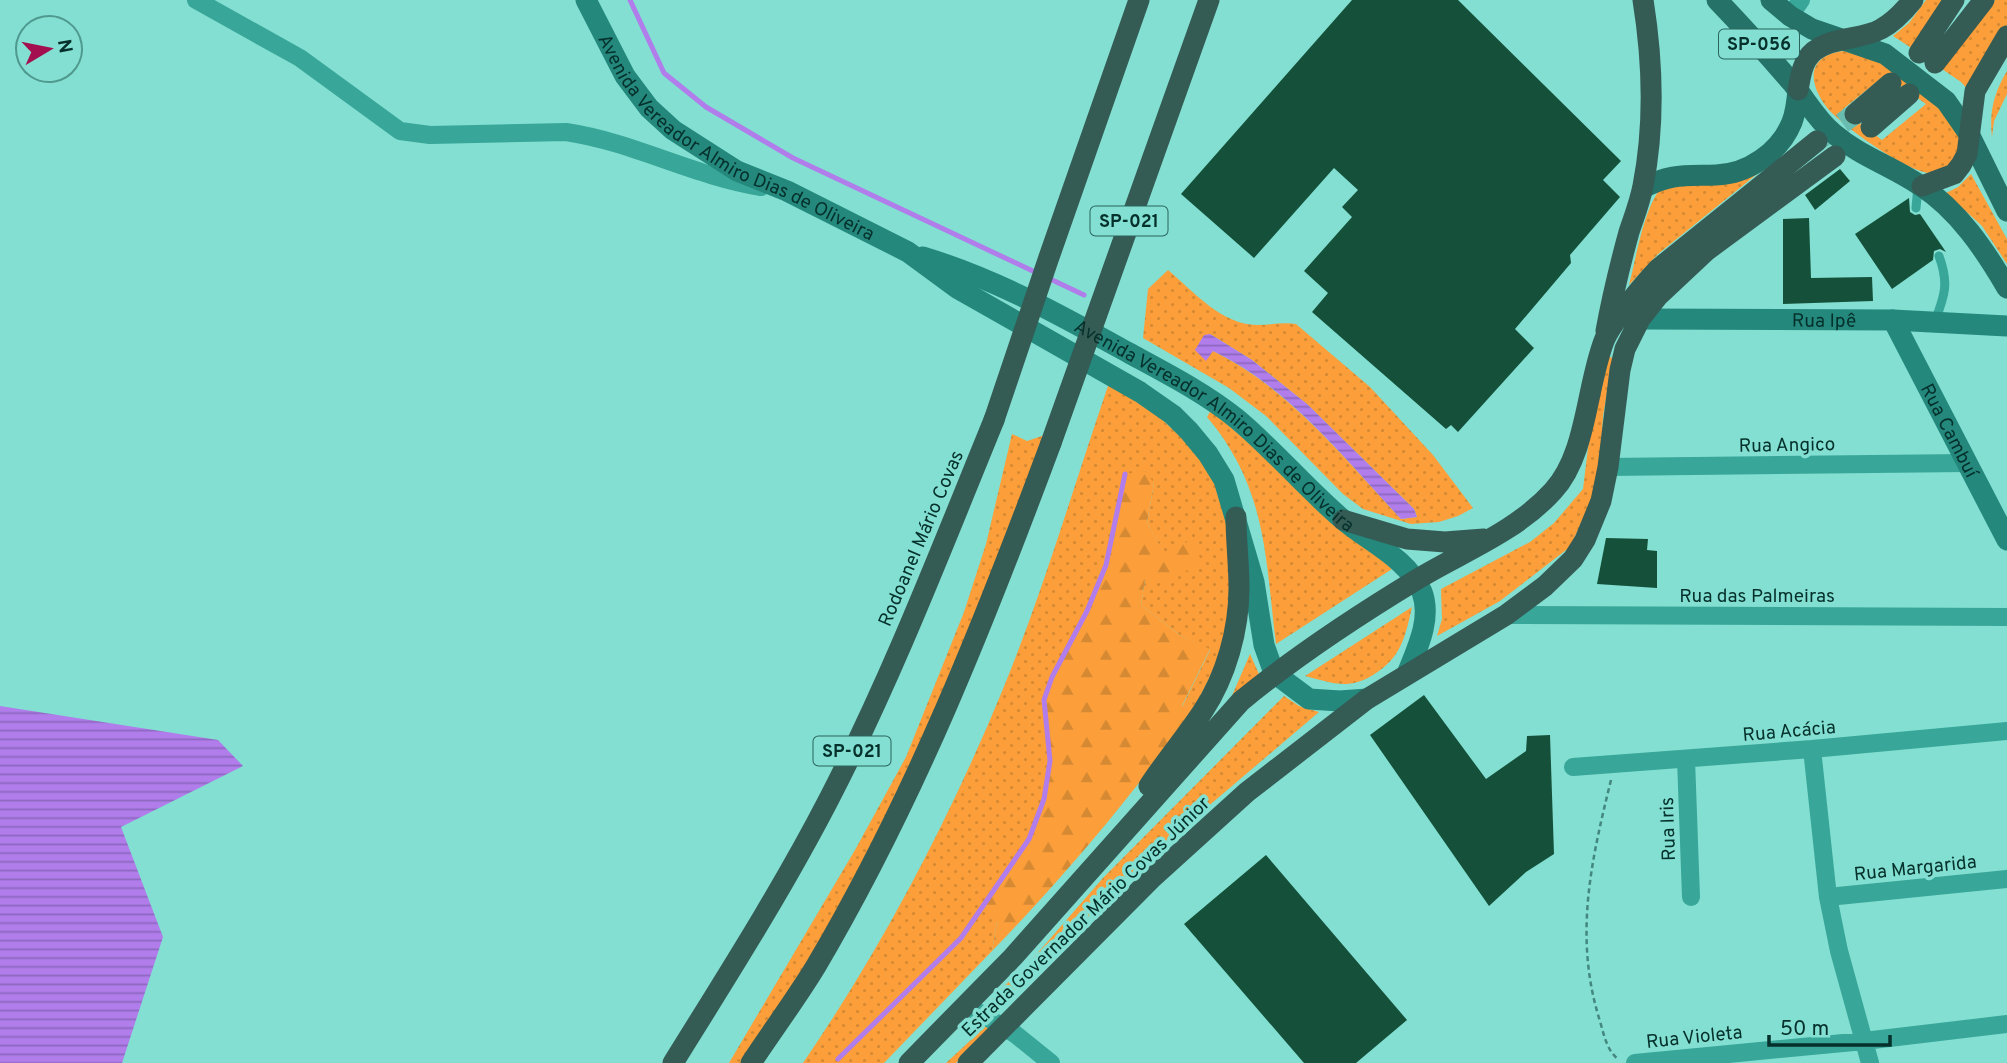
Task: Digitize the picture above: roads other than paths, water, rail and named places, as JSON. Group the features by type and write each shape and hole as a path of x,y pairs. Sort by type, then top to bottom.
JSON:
{"highway":[{"name":"Rodoanel Mário Covas","path":"673,1063 776,896 867,720 994,421 1139,0"},
{"name":"SP-021","path":"751,1063 815,967 876,856 943,717 986,617 1051,443 1209,0"},
{"name":"Estrada Governador Mário Covas Júnior","path":"909,1063 1013,957 1241,701 1274,673 1416,580 1517,524 1555,489 1572,461 1604,339 1612,295 1643,188 1650,130 1652,76 1643,0"},
{"path":"1842,40 1882,29 1897,18 1913,0"},
{"path":"1954,0 1927,58 1984,0"},
{"path":"1920,185 1954,174 1967,154 1975,91 2007,36"},
{"name":"SP-056","path":"1798,90 1802,69 1813,52 1842,40"},
{"path":"1863,120 1900,89"},
{"path":"1604,339 1642,287 1658,270 1817,141"},
{"name":"Estrada Governador Mário Covas Júnior","path":"968,1063 1185,847 1247,792 1367,699 1506,615 1545,586 1573,559 1585,540 1601,502 1620,370 1625,349 1640,319 1658,296 1706,251 1835,156"},
{"path":"1107,853 1154,779 1203,711 1228,661 1239,588 1236,517"},
{"path":"1343,520 1406,539 1424,541 1490,538"}],"main road":[{"name":"Avenida Vereador Almiro Dias de Oliveira","path":"586,0 625,76 673,130 737,171 788,191 908,253 957,288 1140,392 1173,415 1189,431 1224,480 1254,582 1266,656 1274,673"},
{"name":"SP-056","path":"1717,0 1766,52 1798,90 1816,117 1834,134 1872,160 1920,185 1960,220 2007,288"},
{"name":"SP-056","path":"1771,0 1796,8 1812,29 1885,54 1946,101 1969,134 2007,211"},
{"path":"1643,188 1674,175 1718,175 1737,172 1751,166 1773,149 1789,129 1798,90"},
{"name":"Avenida Vereador Almiro Dias de Oliveira","path":"908,253 965,270 1054,312 1205,396 1245,426 1343,520 1407,569 1416,580"},
{"name":"Rua Ipê","path":"1640,319 1893,320 2007,326"},
{"name":"Rua Cambuí","path":"1893,320 2007,540"},
{"path":"1407,674 1424,624 1423,596 1416,580"},
{"path":"1274,673 1309,699 1367,699"}],"street":[{"path":"196,0 300,58 400,131 430,135 566,132 619,144 696,172 738,183 788,191"},
{"name":"Rua Angico","path":"1608,467 1967,463"},
{"name":"Rua das Palmeiras","path":"1506,615 2007,617"},
{"name":"Rua Acácia","path":"1573,767 2007,731"},
{"path":"1812,749 1828,897 1839,951 1870,1063"},
{"name":"Rua Iris","path":"1686,759 1691,897"},
{"name":"Rua Margarida","path":"1828,897 2007,879"},
{"path":"966,1005 1051,1063"},
{"name":"Rua Violeta","path":"1635,1063 2007,1024"}],"lane":[{"path":"1916,208 1920,185"},
{"path":"1934,322 1944,299 1946,286 1946,274 1939,256"}],"waterway":[{"path":"630,0 664,73 706,107 793,158 1037,273"},
{"path":"1046,277 1084,295"},
{"path":"838,1059 961,938 1029,839 1044,799 1050,761 1044,700 1052,677 1087,611 1106,565 1125,474"}],"tunnel":[{"path":"1817,141 1855,114"}]}
